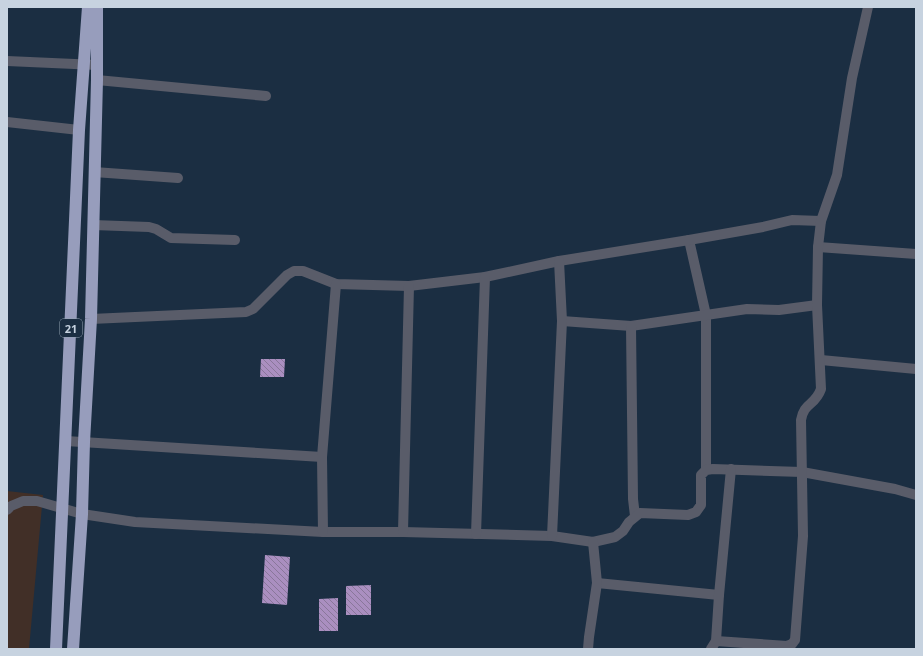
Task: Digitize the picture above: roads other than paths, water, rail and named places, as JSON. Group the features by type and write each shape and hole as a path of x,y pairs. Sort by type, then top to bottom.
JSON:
{"highway":[{"name":"21","path":"56,649 79,130 88,7"},
{"name":"21","path":"73,649 82,514 84,442 91,319 97,80 97,7"},
{"path":"58,612 76,613"}],"street":[{"path":"731,469 713,645 788,646 795,640 803,536 802,414 808,405 818,398 821,389 817,305 818,247 821,221 837,175 852,78 868,7"},
{"path":"7,61 97,65"},
{"path":"97,80 266,96"},
{"path":"7,122 79,130"},
{"path":"94,172 178,178"},
{"path":"91,319 246,312 253,309 287,275 294,271 303,271 336,284 409,286 485,277 559,261 763,227 792,220 821,221"},
{"path":"93,226 149,227 156,229 171,238 235,240"},
{"path":"689,240 706,315 706,470"},
{"path":"818,247 916,254"},
{"path":"552,536 562,321 559,261"},
{"path":"476,534 485,277"},
{"path":"324,532 322,457 336,284"},
{"path":"403,532 409,286"},
{"path":"562,321 631,326 746,309 779,310 817,305"},
{"path":"631,326 633,499 635,516"},
{"path":"820,360 916,369"},
{"path":"66,441 322,457"},
{"path":"7,510 11,506 23,501 37,501 82,514 135,522 324,532 403,532 552,536 593,542 615,537 623,531 628,522 643,512 688,515 696,512 701,505 701,475 706,470 731,469 802,472 895,489 916,495"},
{"path":"588,649 597,584 593,542"},
{"path":"597,584 719,595"}]}
